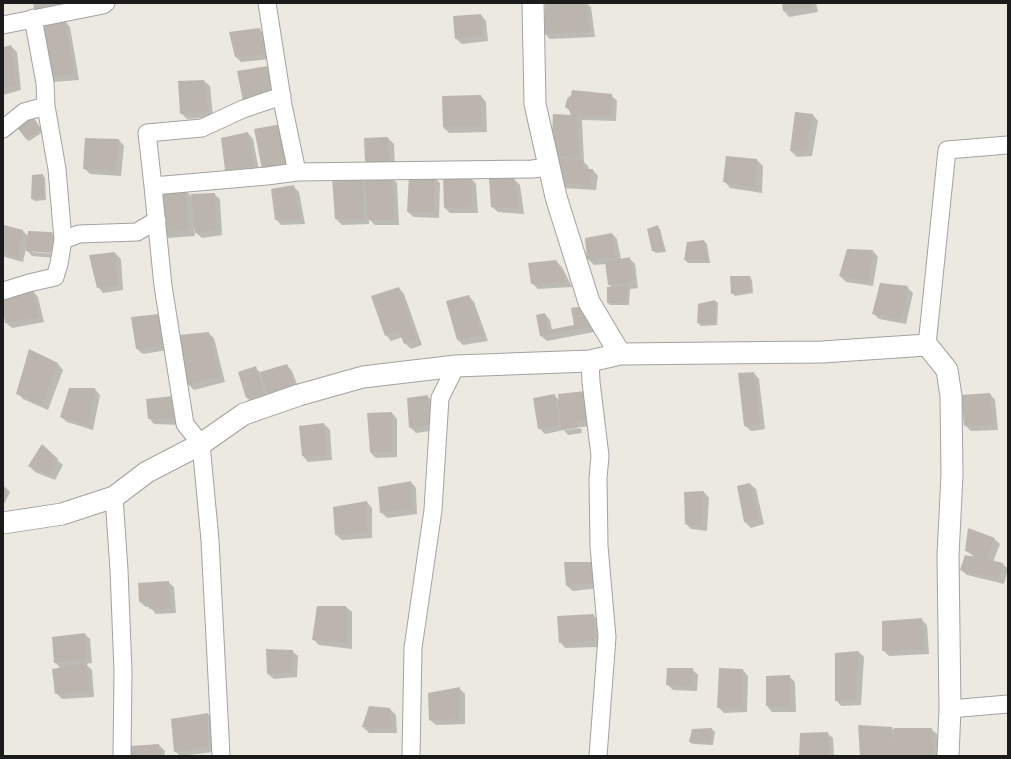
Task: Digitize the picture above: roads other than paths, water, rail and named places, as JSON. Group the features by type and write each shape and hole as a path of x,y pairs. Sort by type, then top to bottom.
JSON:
{"street":[{"path":"3,25 103,5 106,3"},
{"path":"267,3 282,96 297,172"},
{"path":"533,3 535,104 556,197 589,302 620,354"},
{"path":"3,291 55,277 63,240 57,169 46,106 45,83 33,18"},
{"path":"221,756 210,540 201,444 185,424 163,286 147,133 202,128 243,108 282,96"},
{"path":"3,129 24,112 46,106"},
{"path":"948,756 950,709 948,556 952,475 952,396 947,370 927,345 947,150 1008,145"},
{"path":"153,186 297,172 549,168"},
{"path":"63,240 79,234 137,232 156,220"},
{"path":"3,523 62,514 114,497 147,472 201,444 244,414 299,395 363,377 456,366 590,361 620,354 822,352 927,345"},
{"path":"590,361 600,456 598,478 600,546 607,637 598,756"},
{"path":"411,756 413,648 433,510 440,398 456,366"},
{"path":"114,497 119,570 123,671 122,756"},
{"path":"950,709 1008,704"}]}
